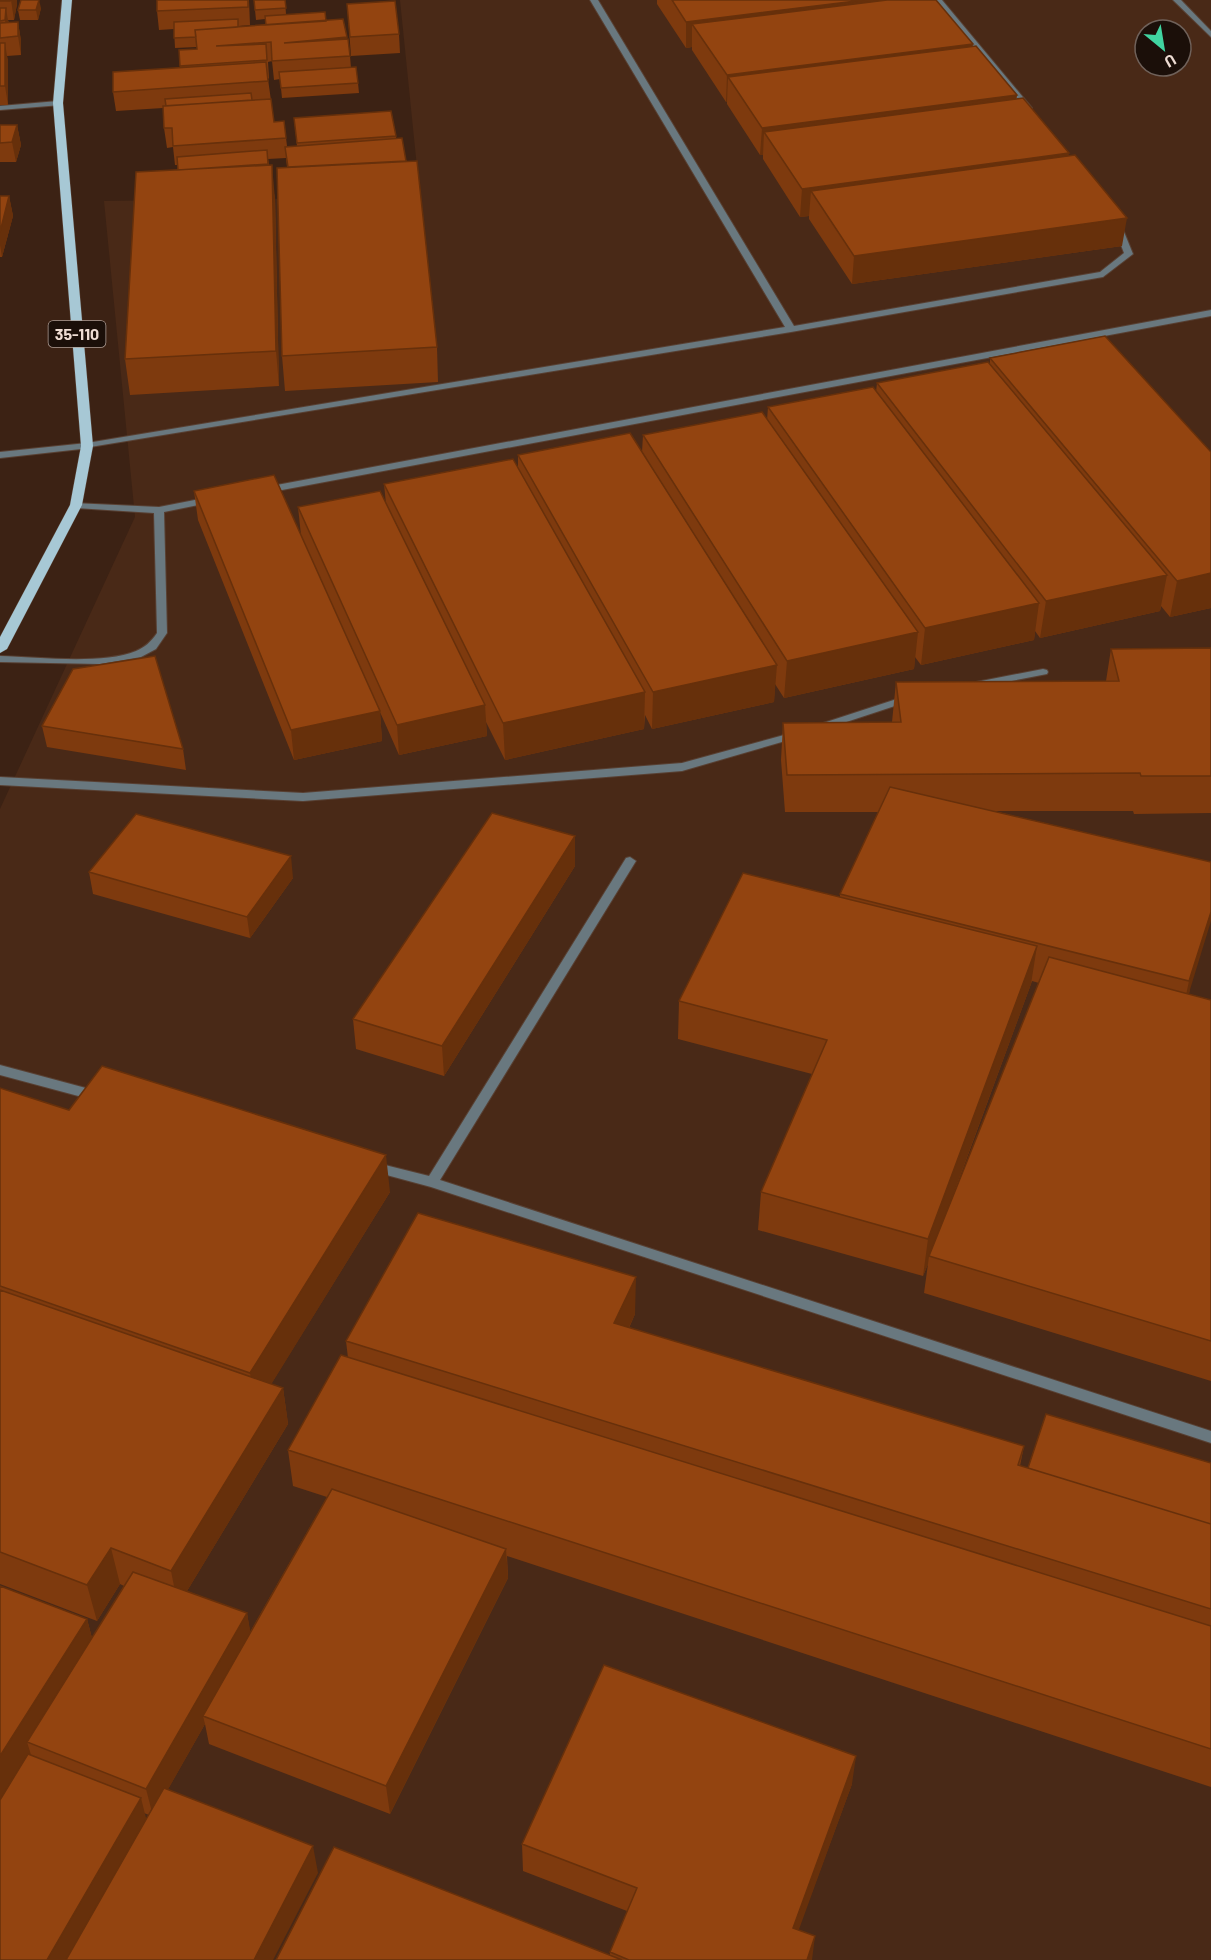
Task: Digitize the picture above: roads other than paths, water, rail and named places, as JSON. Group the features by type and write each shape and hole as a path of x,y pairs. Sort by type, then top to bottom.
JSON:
{"main road":[{"name":"35-110","path":"0,649 76,505 87,446 58,103 67,0"}],"street":[{"path":"594,0 791,329"},
{"path":"938,0 1033,114"},
{"path":"1177,0 1211,35"},
{"path":"0,108 58,103"},
{"path":"0,455 87,446 791,329 1103,274 1129,254 1111,218"},
{"path":"252,492 1211,312"},
{"path":"76,505 159,510 217,499"},
{"path":"0,659 67,662 128,657 150,648 162,633 159,510"},
{"path":"964,687 1043,672"},
{"path":"0,781 303,797 682,767 789,737 896,700 919,696"},
{"path":"432,1182 630,861"},
{"path":"0,1070 114,1100"},
{"path":"364,1164 432,1182 1211,1437"}]}
